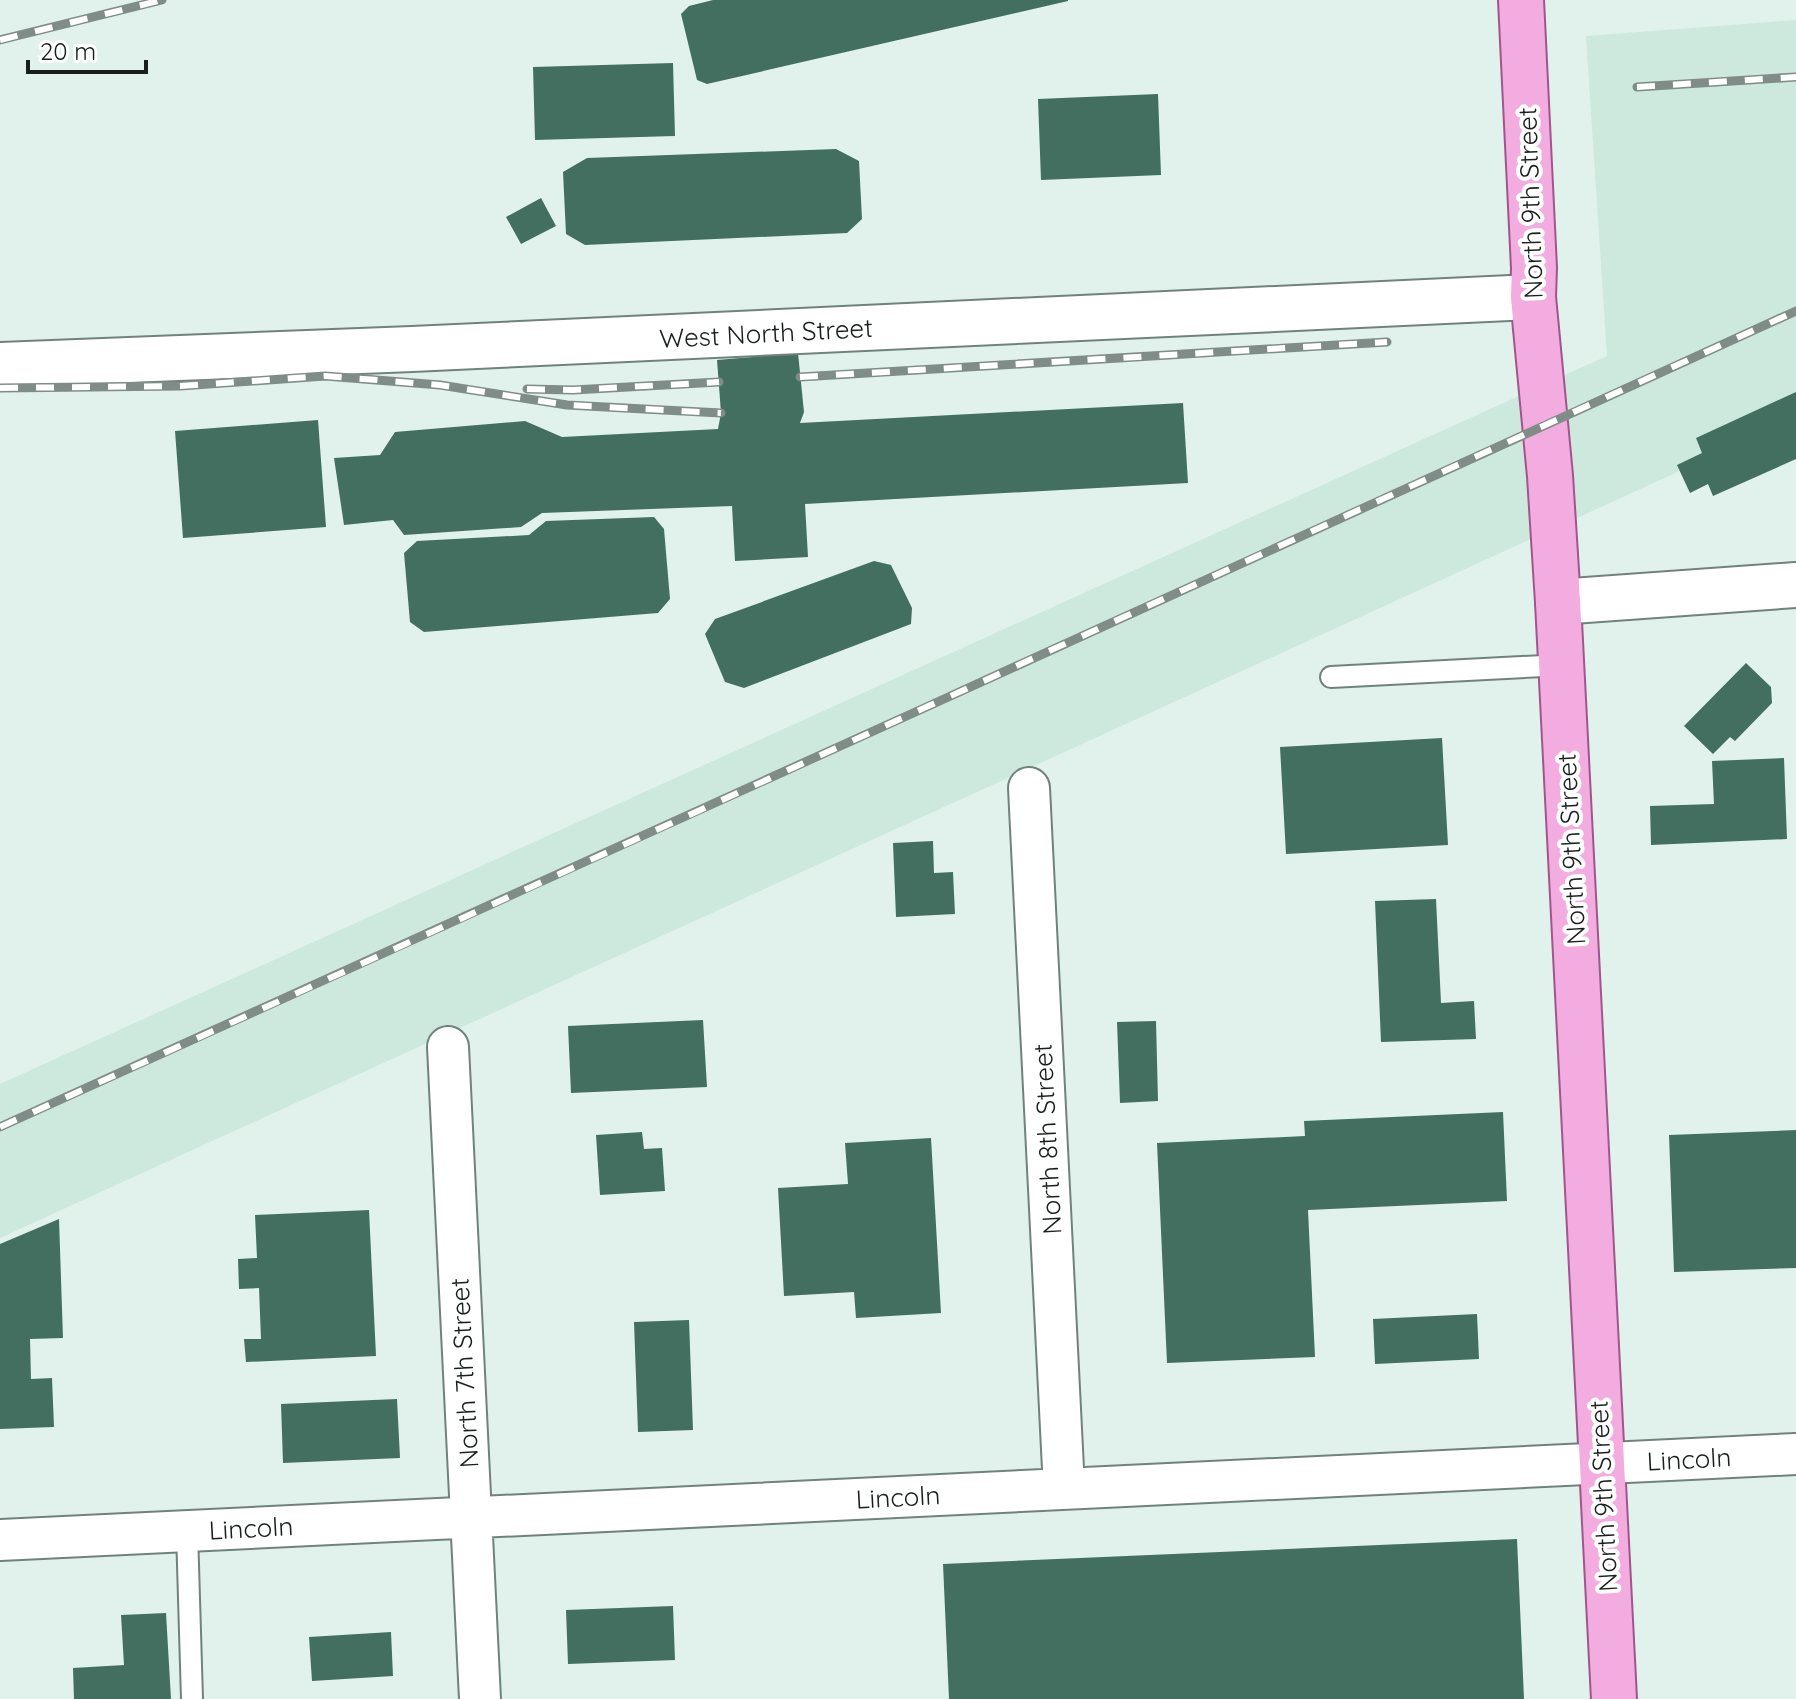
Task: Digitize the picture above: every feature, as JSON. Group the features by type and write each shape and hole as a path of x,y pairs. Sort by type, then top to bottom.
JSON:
{"main road":[{"name":"North 9th Street","path":"1521,0 1533,297 1550,476 1562,665 1614,1699"}],"street":[{"name":"West North Street","path":"0,365 427,349 1533,297"},
{"path":"1558,602 1796,585"},
{"name":"North 8th Street","path":"1029,788 1064,1489"},
{"name":"North 7th Street","path":"448,1047 480,1699"},
{"name":"Lincoln","path":"0,1540 1796,1454"}],"lane":[{"path":"1331,677 1562,665"},
{"path":"187,1531 192,1699"}],"shaded area":[{"path":"1796,20 1796,418 0,1238 0,1084 1607,356 1586,36"}],"building":[{"path":"713,0 1068,1 707,84 697,80 681,14 689,6"},
{"path":"673,63 675,136 535,140 533,67"},
{"path":"1158,94 1161,175 1041,180 1038,99"},
{"path":"836,149 859,161 862,219 847,233 585,245 566,234 563,172 587,158"},
{"path":"541,198 556,226 521,244 506,217"},
{"path":"798,353 804,412 800,423 1183,403 1188,483 805,504 808,557 735,561 732,506 542,513 521,527 404,535 393,520 344,525 334,458 380,455 395,432 525,421 562,437 718,429 721,413 717,360"},
{"path":"1796,392 1796,459 1713,496 1708,484 1690,493 1677,465 1702,453 1696,438"},
{"path":"318,420 326,527 183,538 175,431"},
{"path":"654,517 664,529 670,599 658,613 424,632 410,622 404,553 417,541 529,535 546,521"},
{"path":"874,561 891,565 912,608 911,624 744,688 725,682 705,634 715,619"},
{"path":"1746,663 1771,687 1772,703 1735,741 1730,737 1713,754 1684,726"},
{"path":"1442,738 1448,845 1286,854 1280,747"},
{"path":"1784,758 1787,839 1651,845 1650,806 1714,804 1712,761"},
{"path":"933,841 934,873 953,872 955,914 896,917 893,843"},
{"path":"1436,899 1441,1003 1474,1001 1476,1039 1381,1042 1375,901"},
{"path":"703,1020 707,1087 571,1093 568,1026"},
{"path":"1156,1021 1158,1101 1120,1103 1117,1022"},
{"path":"1503,1112 1507,1201 1308,1210 1315,1357 1167,1363 1157,1143 1305,1136 1304,1121"},
{"path":"1796,1130 1796,1268 1674,1272 1669,1135"},
{"path":"642,1132 644,1149 662,1148 665,1191 600,1195 596,1135"},
{"path":"931,1138 941,1313 856,1318 854,1292 784,1296 778,1188 848,1184 845,1143"},
{"path":"369,1210 376,1356 246,1362 244,1339 261,1339 259,1288 239,1289 238,1259 257,1258 255,1215"},
{"path":"59,1219 63,1338 30,1339 31,1379 52,1378 54,1427 0,1429 0,1244"},
{"path":"1477,1314 1479,1359 1375,1364 1373,1319"},
{"path":"689,1320 693,1430 638,1432 634,1322"},
{"path":"397,1399 400,1458 283,1463 281,1404"},
{"path":"1517,1539 1524,1699 949,1699 943,1564"},
{"path":"673,1606 675,1660 568,1664 566,1610"},
{"path":"166,1613 171,1699 74,1699 73,1668 124,1665 121,1615"},
{"path":"391,1632 393,1676 312,1681 309,1637"}],"railway":[{"path":"0,40 162,0"},
{"path":"1637,87 1796,77"},
{"path":"0,1127 1796,311"},
{"path":"800,377 1387,342"},
{"path":"0,388 180,386 325,376 440,385 567,405 721,413"},
{"path":"527,389 573,390 719,382"}]}
